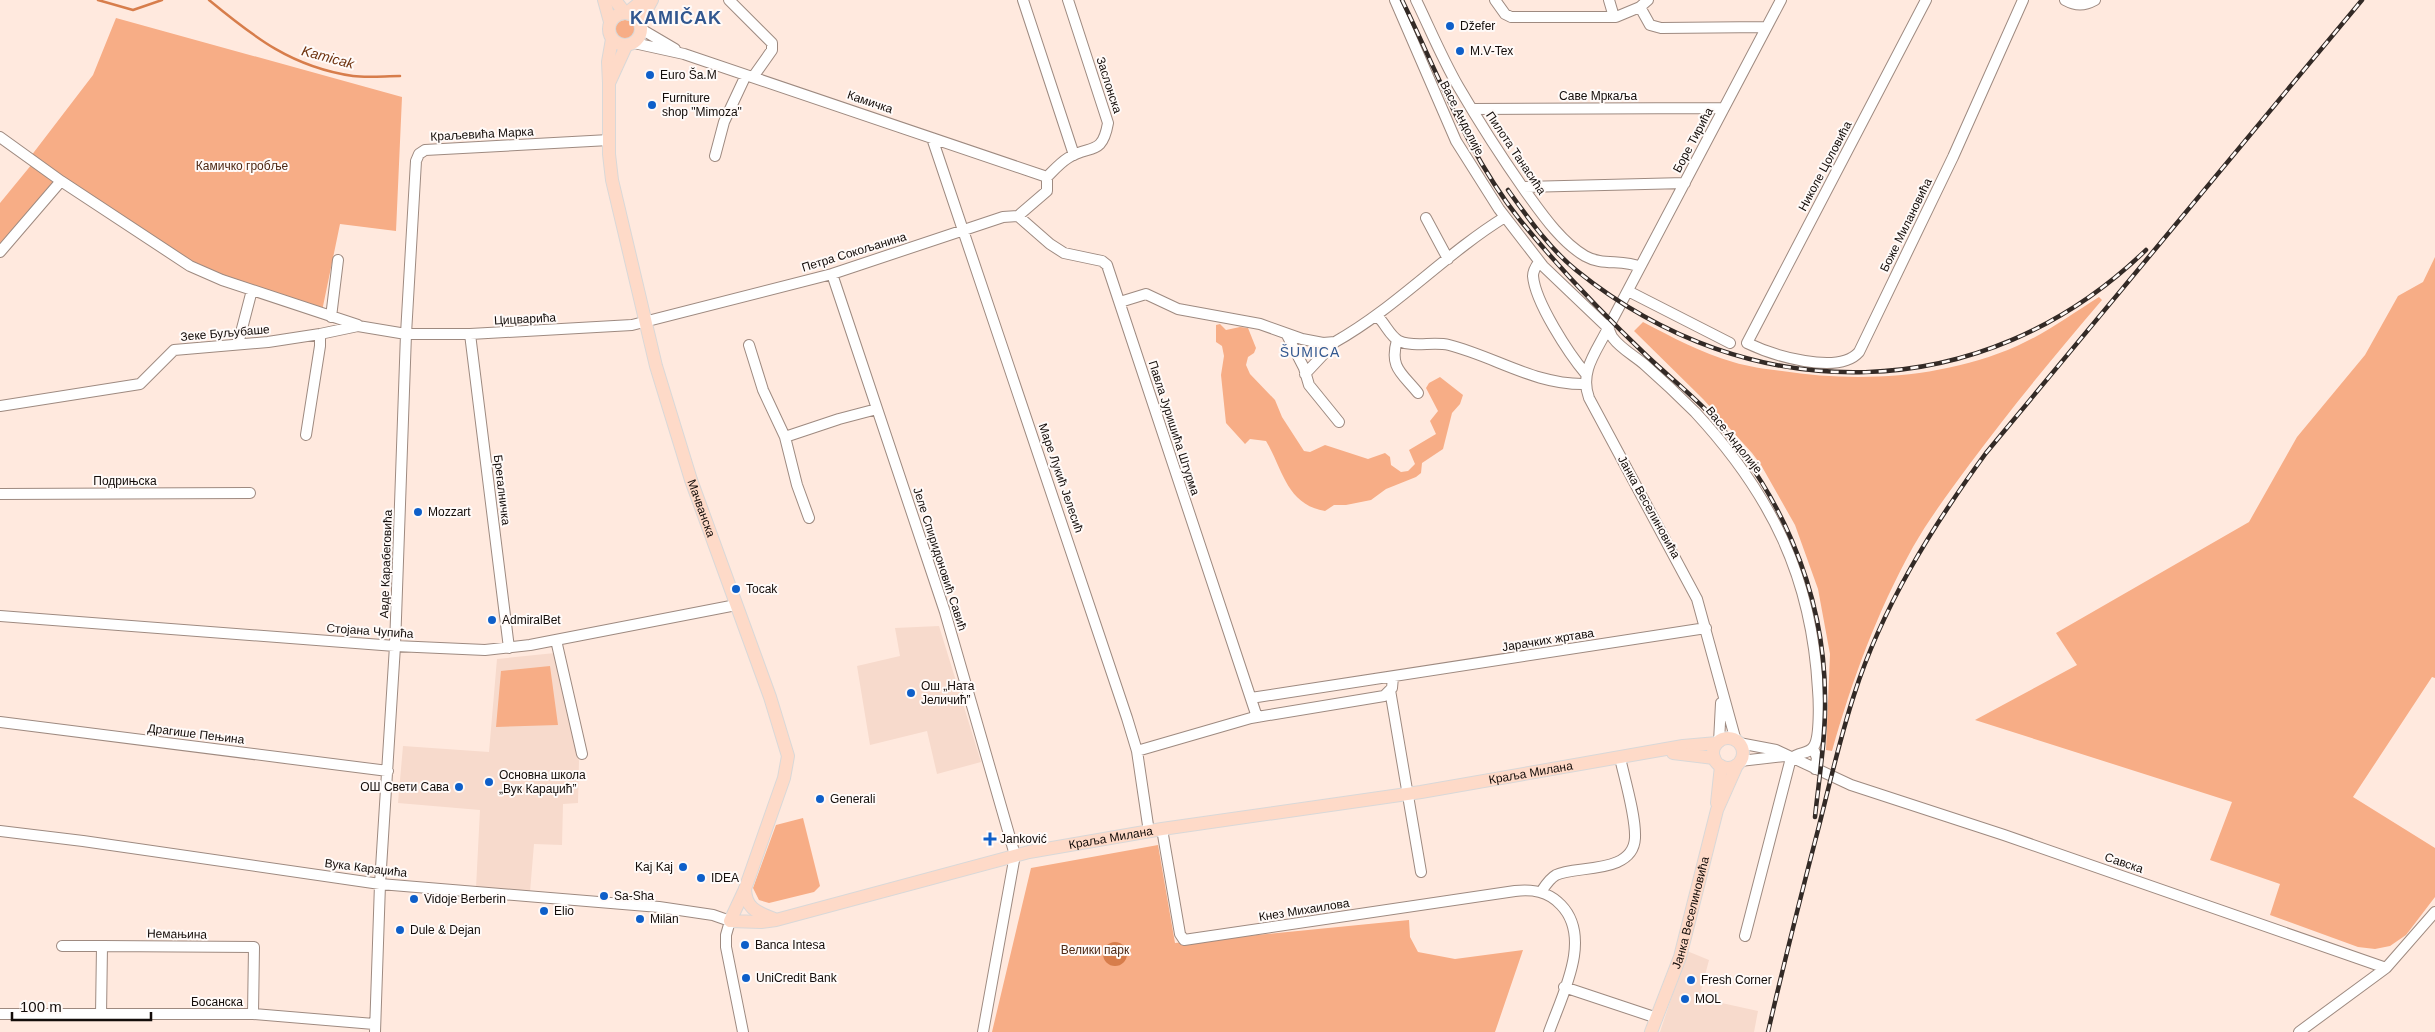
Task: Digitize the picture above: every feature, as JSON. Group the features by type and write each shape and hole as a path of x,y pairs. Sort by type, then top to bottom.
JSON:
{"main road":[{"path":"604,0 610,22 609,32 612,40 618,44 630,44 640,37 640,26 652,0"},
{"path":"615,0 626,13 635,16 640,26"},
{"path":"610,22 616,16 626,13 643,0"},
{"name":"Мачванска","path":"612,40 608,67 610,83 609,140 612,180 645,321 672,421 770,697 788,756 784,778 744,889 730,921"},
{"name":"Мачванска","path":"610,83 630,44"},
{"path":"1717,810 1718,762 1713,752 1718,742 1728,738 1738,742 1743,752 1739,763 1729,768 1718,762"},
{"name":"Краља Милана","path":"730,921 761,922 776,920 1015,855 1162,829 1408,794 1683,746 1718,742"},
{"name":"Краља Милана","path":"1653,752 1682,753 1718,762"},
{"name":"Јанка Веселиновића","path":"1651,1032 1680,957 1717,810 1739,763"},
{"path":"744,889 748,904 758,913 776,920"}],"street":[{"path":"715,156 724,122 749,76 772,50 772,43 729,0"},
{"path":"1023,0 1074,155"},
{"name":"Заслонска","path":"1047,177 1074,155 1098,147 1104,140 1108,123 1068,0"},
{"name":"Васе Андолије","path":"1394,0 1456,141 1505,217 1539,262 1608,328 1613,338 1645,365 1695,413 1748,475 1774,521 1796,570 1812,632 1819,697 1817,740 1813,748 1817,758 1816,769"},
{"name":"Пилота Танасића","path":"1416,0 1447,66 1472,109 1523,187 1556,230 1579,253 1598,262 1627,262 1640,267"},
{"path":"1495,0 1505,14 1511,17 1614,16 1644,3 1646,20 1654,27 1766,27"},
{"path":"1609,0 1614,16"},
{"name":"Боре Тирића","path":"1608,328 1780,0"},
{"name":"Николе Цоловића","path":"1747,343 1926,0"},
{"name":"Боже Милановића","path":"1747,343 1813,362 1843,362 1854,358 1859,352 1965,132 2022,0"},
{"path":"2065,0 2074,5 2082,5 2096,0"},
{"name":"Камичка","path":"640,26 684,54"},
{"name":"Камичка","path":"630,44 684,54 1047,177"},
{"name":"Саве Мркаља","path":"1472,109 1724,108"},
{"path":"0,137 61,181 190,266 252,290 358,326"},
{"name":"Маре Лукић Јелесић","path":"932,138 1084,585 1137,751 1149,832"},
{"name":"Краљевића Марка","path":"406,334 416,161 419,154 426,150 609,140"},
{"path":"1018,216 1047,191 1047,177"},
{"path":"0,252 61,181"},
{"path":"1523,187 1685,183"},
{"name":"Петра Сокољанина","path":"645,321 832,274 1004,217 1018,216"},
{"name":"Павла Јуришића Штурма","path":"1018,216 1045,240 1064,253 1093,259 1107,265 1251,698"},
{"path":"1305,374 1334,342 1403,296 1468,241 1505,217"},
{"path":"1426,218 1448,259"},
{"path":"331,316 338,260"},
{"path":"1539,262 1534,269 1533,276 1544,306 1567,350 1586,379"},
{"name":"Јеле Спиридоновић Савић","path":"832,274 954,641 1015,855"},
{"path":"238,344 252,290"},
{"path":"1628,291 1730,343"},
{"path":"1120,302 1146,294 1178,309 1260,324 1287,335 1323,343 1334,342"},
{"path":"1372,318 1379,318 1397,340 1407,344 1434,342 1450,345 1533,377 1568,385 1586,379 1608,328"},
{"name":"Цицварића","path":"406,334 470,334 632,325 645,321"},
{"name":"Зеке Буљубаше","path":"0,406 140,384 174,350 320,334 358,326 406,334"},
{"path":"306,435 320,346 320,334"},
{"name":"Авде Карабеговића","path":"375,1028 380,884 395,646 406,334"},
{"name":"Брегалничка","path":"470,334 509,648"},
{"path":"1287,335 1309,385 1339,422"},
{"path":"1397,340 1394,360 1397,368 1418,393"},
{"path":"749,345 763,390 785,438 797,485 809,518"},
{"name":"Јанка Веселиновића","path":"1586,379 1589,398 1697,599 1721,692 1738,742"},
{"path":"785,438 840,419 877,409"},
{"name":"Подрињска","path":"0,494 250,493"},
{"name":"Стојана Чупића","path":"0,616 395,646 485,650 556,640 736,605"},
{"name":"Јарачких жртава","path":"1251,698 1706,628"},
{"path":"556,640 582,754"},
{"path":"1137,751 1257,717 1378,698 1387,695 1393,677"},
{"path":"1390,690 1422,872"},
{"name":"Јанка Веселиновића","path":"1718,742 1721,692"},
{"path":"1251,698 1257,717"},
{"name":"Драгише Пењина","path":"0,722 388,771"},
{"name":"Савска","path":"1738,742 1776,750 1851,785 2013,838 2386,968"},
{"path":"1739,763 1789,757 1798,753 1806,753 1813,748"},
{"path":"1744,936 1789,757"},
{"path":"1549,1032 1575,950 1575,928 1562,906 1556,900 1541,892 1551,879 1558,874 1591,870 1615,863 1634,846 1634,828 1620,758"},
{"name":"Кнез Михаилова","path":"1162,829 1180,934 1184,940 1515,891 1541,892"},
{"name":"Вука Караџића","path":"0,831 380,884 659,907 713,915 730,921"},
{"path":"983,1032 1015,855"},
{"path":"2299,1032 2311,1029 2386,968 2435,912"},
{"path":"730,921 726,934 726,947 742,1032"},
{"path":"62,946 102,946 101,1015"},
{"name":"Немањина","path":"102,946 254,947 253,1014"},
{"path":"1564,987 1657,1018"},
{"name":"Босанска","path":"0,1014 253,1014 375,1028"}],"shaded area":[{"name":"Ош „Ната Јеличић”","path":"939,626 981,762 937,774 927,731 870,745 857,666 900,656 895,628"},
{"name":"Основна школа „Вук Караџић”","path":"555,653 579,761 578,803 563,804 562,845 534,844 530,892 476,888 480,810 398,803 403,746 489,752 497,659"},
{"path":"1115,942 1124,945 1127,954 1124,963 1115,966 1106,963 1103,954 1106,945"},
{"path":"1687,951 1709,960 1699,998 1758,1011 1754,1032 1660,1032"}],"green space":[{"name":"Камичко гробље","path":"116,18 402,97 396,231 340,224 321,316 195,265 31,156 93,75"},
{"path":"621,20 629,20 635,26 635,34 629,40 621,40 615,34 615,26"},
{"path":"32,164 58,184 0,252 0,203"},
{"path":"2435,257 2435,678 2432,677 2353,797 2435,848 2435,897 2406,935 2390,946 2375,949 2358,947 2270,915 2280,884 2210,860 2232,802 1975,720 2077,665 2056,633 2249,522 2297,437 2365,355 2398,296 2423,282"},
{"path":"2099,297 2102,300 2001,423 1947,495 1919,537 1888,596 1866,647 1832,751 1826,750 1830,654 1818,589 1795,525 1761,465 1752,453 1703,399 1634,331 1643,322 1710,354 1758,368 1841,377 1901,375 1960,365 1989,357 2017,346 2049,329"},
{"path":"1220,324 1226,330 1240,327 1248,328 1256,348 1254,353 1248,357 1246,365 1250,374 1275,400 1282,417 1304,451 1310,452 1325,445 1368,459 1385,453 1390,457 1391,465 1401,472 1408,471 1415,464 1409,450 1436,434 1430,421 1438,411 1426,388 1429,383 1440,377 1463,395 1460,404 1452,413 1443,449 1422,463 1421,473 1416,477 1386,489 1371,500 1346,505 1334,505 1325,511 1312,507 1302,501 1287,484 1266,441 1250,439 1245,444 1226,423 1221,375 1224,356 1222,346 1216,342 1216,325"},
{"path":"550,666 558,725 496,727 501,671"},
{"path":"803,818 820,886 814,892 769,903 759,900 753,888 776,825"},
{"name":"Велики парк","path":"1158,845 1175,943 1409,920 1410,937 1418,952 1455,959 1523,950 1495,1032 992,1032 1031,868"}],"waterway":[{"name":"Kamicak","path":"98,0 133,10 162,0"},
{"name":"Kamicak","path":"209,0 242,27 275,49 311,66 353,76 400,76"}],"railway":[{"path":"1402,0 1469,141 1501,195 1535,238 1581,290 1647,356 1704,408 1730,438 1754,471 1775,505 1792,541 1806,579 1816,618 1823,658 1824,728 1815,817"},
{"path":"1768,1032 1835,760 1849,711 1865,662 1910,569 1986,453 2362,0"},
{"path":"1508,190 1539,232 1566,261 1576,270 1644,316 1716,349 1790,367 1865,372 1940,363 2013,340 2082,302 2146,250"}],"place":[{"name":"Džefer","path":"1450,26"},
{"name":"M.V-Tex","path":"1460,51"},
{"name":"Euro Ša.M","path":"650,75"},
{"name":"Furniture shop \"Mimoza\"","path":"652,105"},
{"name":"Mozzart","path":"418,512"},
{"name":"Tocak","path":"736,589"},
{"name":"AdmiralBet","path":"492,620"},
{"name":"Ош „Ната Јеличић”","path":"911,693"},
{"name":"Основна школа „Вук Караџић”","path":"489,782"},
{"name":"ОШ Свети Сава","path":"459,787"},
{"name":"Generali","path":"820,799"},
{"name":"Janković","path":"990,839"},
{"name":"Kaj Kaj","path":"683,867"},
{"name":"IDEA","path":"701,878"},
{"name":"Sa-Sha","path":"604,896"},
{"name":"Vidoje Berberin","path":"414,899"},
{"name":"Elio","path":"544,911"},
{"name":"Milan","path":"640,919"},
{"name":"Dule & Dejan","path":"400,930"},
{"name":"Banca Intesa","path":"745,945"},
{"name":"UniCredit Bank","path":"746,978"},
{"name":"Fresh Corner","path":"1691,980"},
{"name":"MOL","path":"1685,999"}],"district":[{"name":"KAMIČAK","path":"676,18"},
{"name":"ŠUMICA","path":"1310,352"}]}
